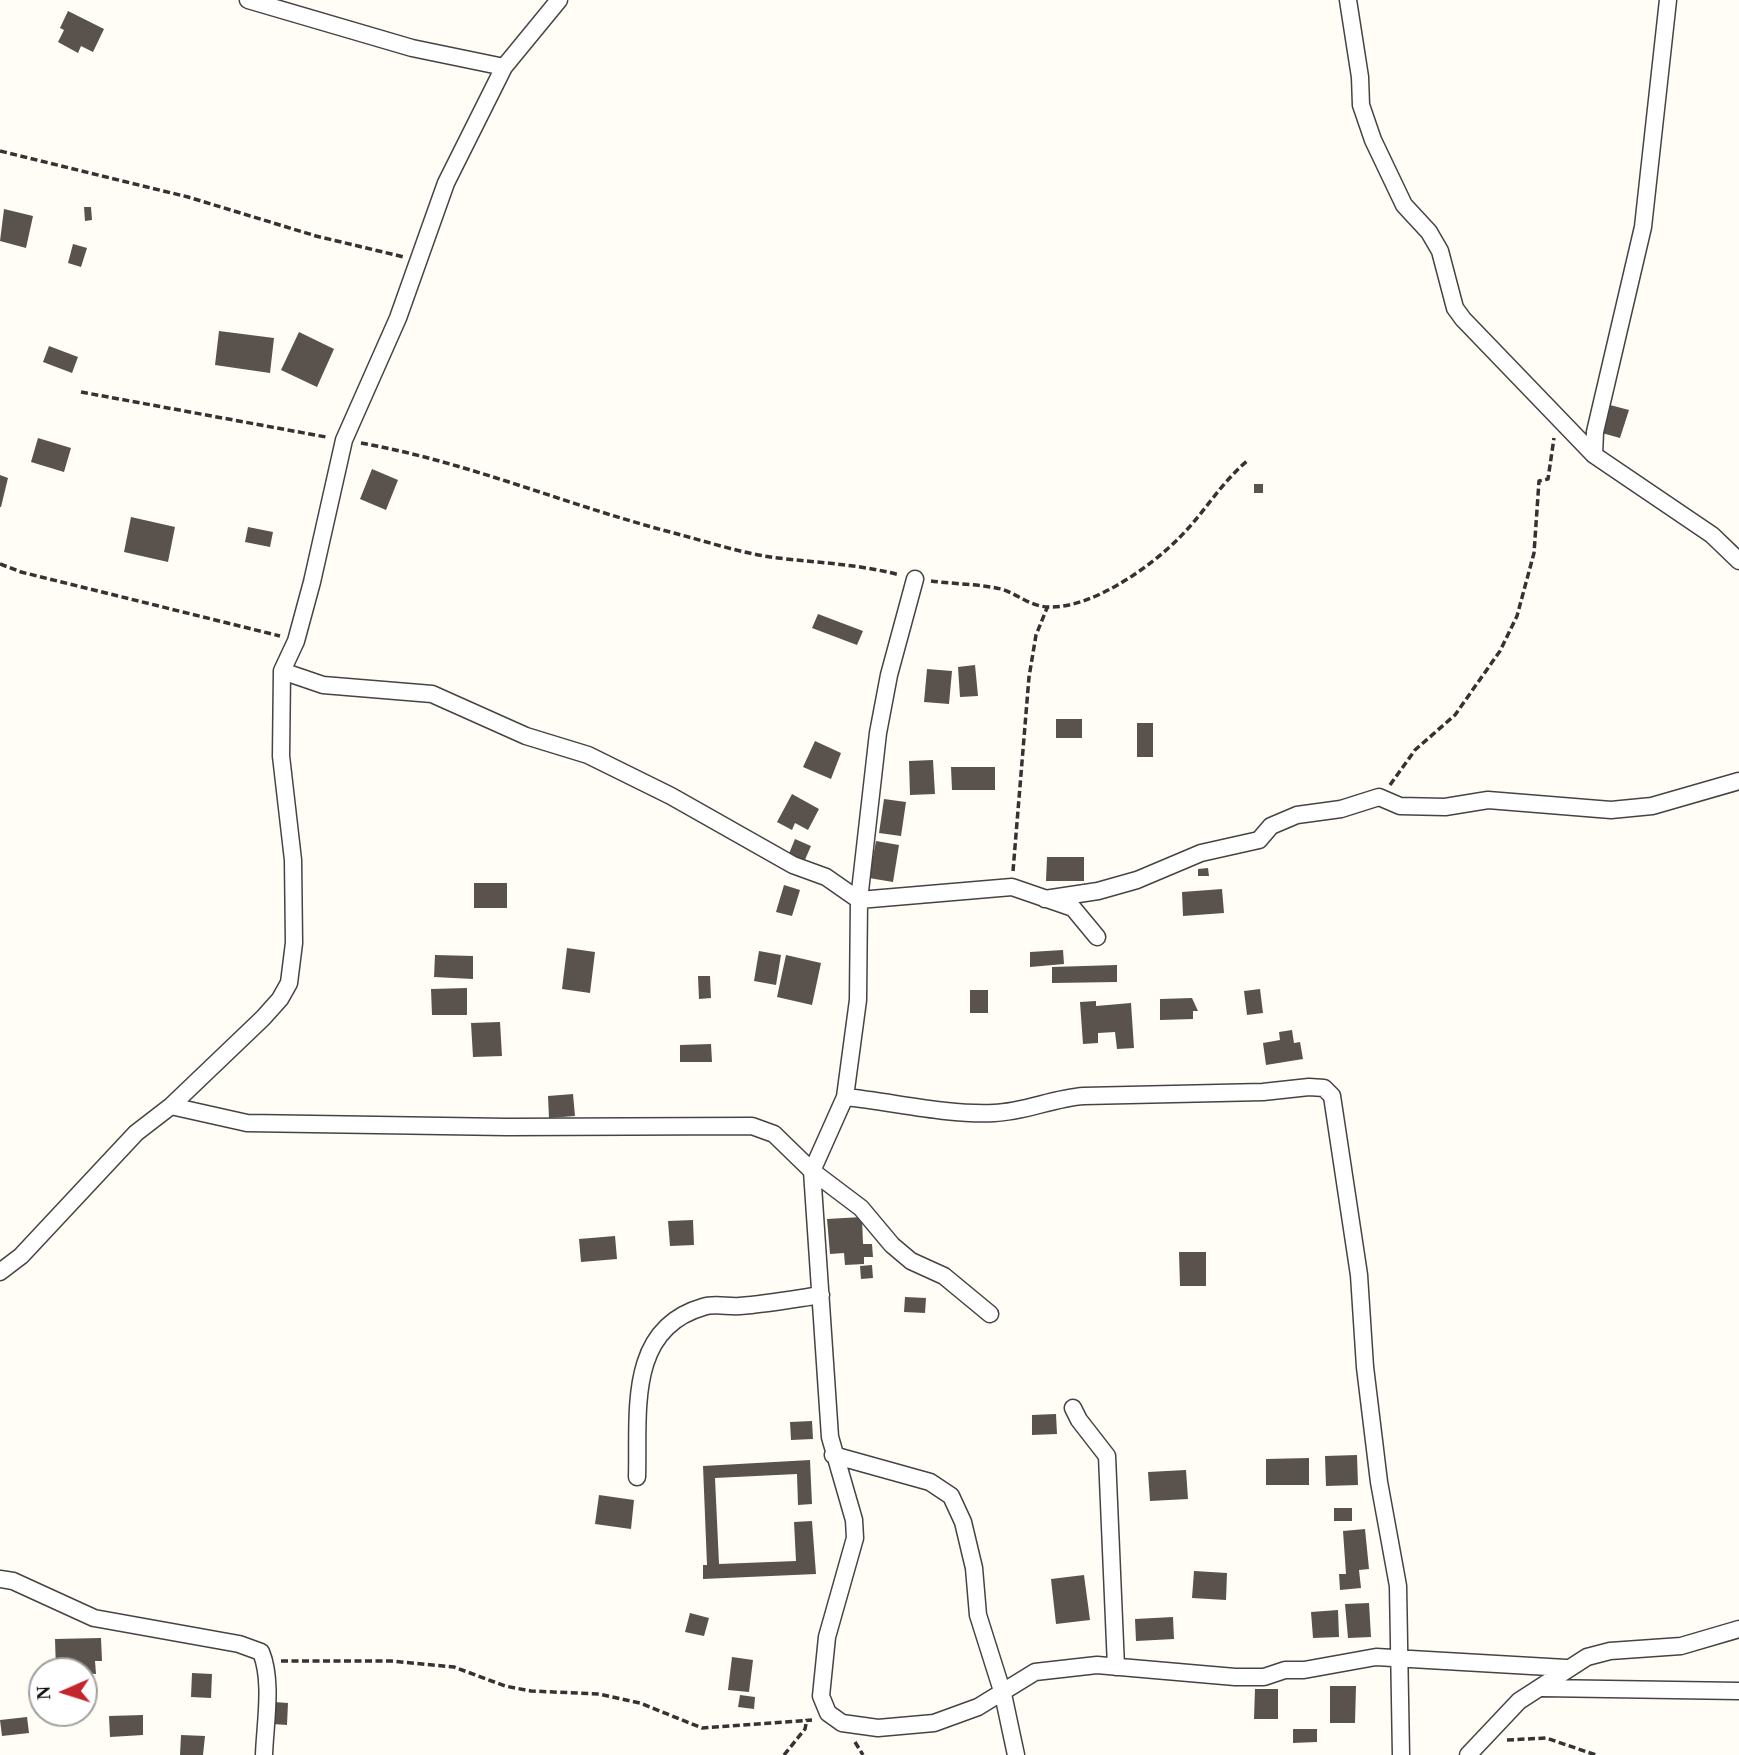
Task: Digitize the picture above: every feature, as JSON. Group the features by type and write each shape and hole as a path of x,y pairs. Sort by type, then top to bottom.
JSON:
{"street":[{"path":"248,0 412,48 505,67"},
{"path":"0,1272 21,1256 136,1133 171,1107 263,1018 281,999 289,983 294,943 293,860 281,756 282,671 296,641 344,440 398,318 446,183 505,67 559,0"},
{"path":"1348,0 1359,66 1361,106 1373,140 1405,205 1429,232 1440,251 1455,308 1479,340 1594,455 1712,534 1739,561"},
{"path":"1594,455 1595,432 1643,227 1668,0"},
{"path":"915,579 889,676 878,733 859,900 858,1000 845,1097 812,1171 833,1455 845,1487 855,1538 827,1637 821,1696 828,1713 842,1723 878,1728 934,1723 1003,1694 1035,1672 1097,1665 1185,1674 1264,1677 1341,1661 1376,1657 1566,1668"},
{"path":"282,671 323,685 432,694 526,736 588,755 671,796 793,865 826,877 859,900 1012,887 1073,908 1097,937"},
{"path":"1045,899 1098,891 1137,880 1201,853 1259,839 1271,826 1297,815 1341,809 1379,797 1401,806 1445,807 1488,800 1611,810 1652,806 1739,781"},
{"path":"845,1097 957,1112 996,1113 1072,1097 1263,1092 1309,1087 1324,1088 1332,1096 1359,1275 1365,1367 1379,1482 1398,1586 1402,1755"},
{"path":"171,1107 247,1123 507,1127 752,1126 774,1134 812,1171 861,1208 892,1245 911,1261 944,1276 990,1314"},
{"path":"637,1477 639,1382 654,1339 675,1318 705,1306 739,1307 821,1295"},
{"path":"1073,1408 1107,1456 1116,1667"},
{"path":"833,1455 930,1482 951,1496 963,1522 974,1568 978,1615 1003,1694 1016,1755"},
{"path":"0,1579 13,1581 94,1618 239,1644 261,1652 264,1660 264,1755"},
{"path":"1468,1755 1519,1701 1542,1688 1566,1668 1587,1657 1610,1651 1681,1646 1739,1629"},
{"path":"1542,1688 1739,1691"}],"path":[{"path":"0,151 188,197 418,262"},
{"path":"81,392 413,452 629,522 707,542 778,558 826,561 915,579 1002,589 1023,602 1048,608 1074,606 1097,596 1137,571 1179,538 1226,479 1247,461"},
{"path":"1379,797 1408,758 1435,730 1455,715 1500,651 1517,616 1534,552 1539,481 1548,480 1553,441 1560,423"},
{"path":"0,564 21,572 296,641"},
{"path":"1012,887 1029,677 1036,635 1048,608"},
{"path":"264,1660 391,1661 454,1667 505,1686 531,1691 599,1694 640,1703 702,1728 807,1719 819,1722"},
{"path":"784,1755 805,1729 809,1706"},
{"path":"850,1735 863,1755"},
{"path":"1504,1741 1546,1738 1596,1755"}],"building":[{"path":"68,11 104,29 93,52 81,46 78,53 58,42 64,30 60,28"},
{"path":"84,207 91,207 92,220 85,221"},
{"path":"4,209 33,216 26,248 0,241"},
{"path":"73,244 87,248 81,267 68,263"},
{"path":"219,331 274,338 270,373 215,365"},
{"path":"299,332 334,349 317,387 281,370"},
{"path":"49,346 78,357 72,373 43,362"},
{"path":"1610,405 1629,410 1620,438 1602,433"},
{"path":"38,438 71,448 64,472 31,462"},
{"path":"372,469 398,480 386,510 360,499"},
{"path":"0,475 8,478 1,507 0,507"},
{"path":"1254,484 1263,484 1263,493 1254,493"},
{"path":"131,517 175,527 168,562 124,552"},
{"path":"248,527 273,532 270,547 245,542"},
{"path":"818,614 863,631 857,645 812,628"},
{"path":"975,665 978,696 960,697 958,667"},
{"path":"927,669 952,671 949,704 924,702"},
{"path":"1056,719 1082,719 1082,738 1056,738"},
{"path":"1137,723 1153,723 1153,757 1137,757"},
{"path":"815,741 841,753 831,779 803,767"},
{"path":"933,760 935,794 910,795 909,761"},
{"path":"951,767 995,767 995,790 952,790"},
{"path":"792,794 819,809 808,830 795,823 792,830 777,822"},
{"path":"884,799 906,802 901,836 879,833"},
{"path":"795,839 811,846 804,862 788,856"},
{"path":"876,841 899,845 893,882 869,878"},
{"path":"1047,857 1084,857 1084,881 1046,881"},
{"path":"1208,868 1209,876 1198,876 1198,869"},
{"path":"474,883 507,883 507,908 474,908"},
{"path":"784,885 800,890 792,916 776,912"},
{"path":"1222,889 1224,913 1183,916 1182,892"},
{"path":"567,948 595,952 590,993 562,989"},
{"path":"1063,950 1064,964 1030,967 1030,952"},
{"path":"759,951 781,955 776,985 754,981"},
{"path":"435,955 473,956 473,979 434,977"},
{"path":"786,955 821,963 812,1005 777,997"},
{"path":"1117,965 1117,982 1052,983 1052,967"},
{"path":"698,976 710,976 711,998 699,999"},
{"path":"467,988 467,1015 432,1015 431,989"},
{"path":"1260,989 1263,1013 1247,1015 1244,991"},
{"path":"970,990 988,990 988,1013 970,1013"},
{"path":"1192,998 1198,1011 1193,1011 1193,1019 1160,1020 1160,999"},
{"path":"1096,1001 1096,1006 1131,1003 1134,1048 1117,1049 1115,1032 1098,1033 1098,1043 1083,1044 1080,1002"},
{"path":"500,1022 502,1056 473,1057 471,1023"},
{"path":"1292,1030 1294,1043 1300,1042 1303,1059 1266,1065 1263,1043 1280,1040 1279,1032"},
{"path":"711,1044 712,1062 680,1062 680,1045"},
{"path":"573,1094 575,1116 549,1118 548,1096"},
{"path":"862,1217 863,1244 872,1244 873,1257 864,1257 864,1264 845,1265 844,1253 830,1254 827,1219"},
{"path":"693,1220 694,1245 670,1246 668,1221"},
{"path":"615,1236 617,1259 581,1262 579,1239"},
{"path":"1179,1252 1206,1252 1206,1286 1180,1286"},
{"path":"872,1265 873,1278 861,1279 860,1266"},
{"path":"905,1297 926,1298 925,1313 904,1312"},
{"path":"1056,1414 1057,1434 1032,1435 1032,1415"},
{"path":"812,1421 813,1439 791,1440 790,1422"},
{"path":"1357,1455 1358,1485 1326,1486 1325,1456"},
{"path":"1309,1458 1309,1485 1266,1485 1266,1459"},
{"path":"810,1460 812,1504 798,1505 797,1474 715,1478 719,1564 796,1561 794,1522 812,1521 816,1574 703,1579 703,1565 707,1565 703,1466"},
{"path":"1186,1470 1188,1499 1150,1501 1148,1472"},
{"path":"599,1495 634,1500 631,1529 595,1524"},
{"path":"1334,1508 1352,1508 1352,1521 1334,1521"},
{"path":"1365,1529 1369,1569 1359,1570 1361,1588 1340,1590 1339,1574 1346,1574 1343,1531"},
{"path":"1194,1571 1227,1573 1226,1600 1192,1598"},
{"path":"1084,1575 1090,1620 1056,1624 1051,1579"},
{"path":"1369,1603 1371,1637 1348,1638 1345,1604"},
{"path":"1338,1610 1339,1637 1313,1638 1311,1612"},
{"path":"690,1613 709,1618 704,1636 685,1632"},
{"path":"1173,1617 1174,1639 1136,1641 1135,1619"},
{"path":"101,1638 102,1661 98,1661 98,1657 56,1657 55,1639"},
{"path":"732,1657 753,1660 749,1692 728,1690"},
{"path":"192,1673 212,1674 211,1698 191,1697"},
{"path":"1330,1686 1356,1686 1355,1723 1330,1723"},
{"path":"1255,1689 1278,1689 1278,1719 1254,1719"},
{"path":"740,1695 755,1697 754,1709 738,1707"},
{"path":"274,1702 288,1703 287,1725 273,1724"},
{"path":"143,1715 143,1735 110,1737 109,1716"},
{"path":"27,1717 29,1733 2,1736 0,1720"},
{"path":"1293,1729 1317,1729 1317,1742 1293,1743"},
{"path":"181,1735 205,1736 203,1755 180,1755"}]}
